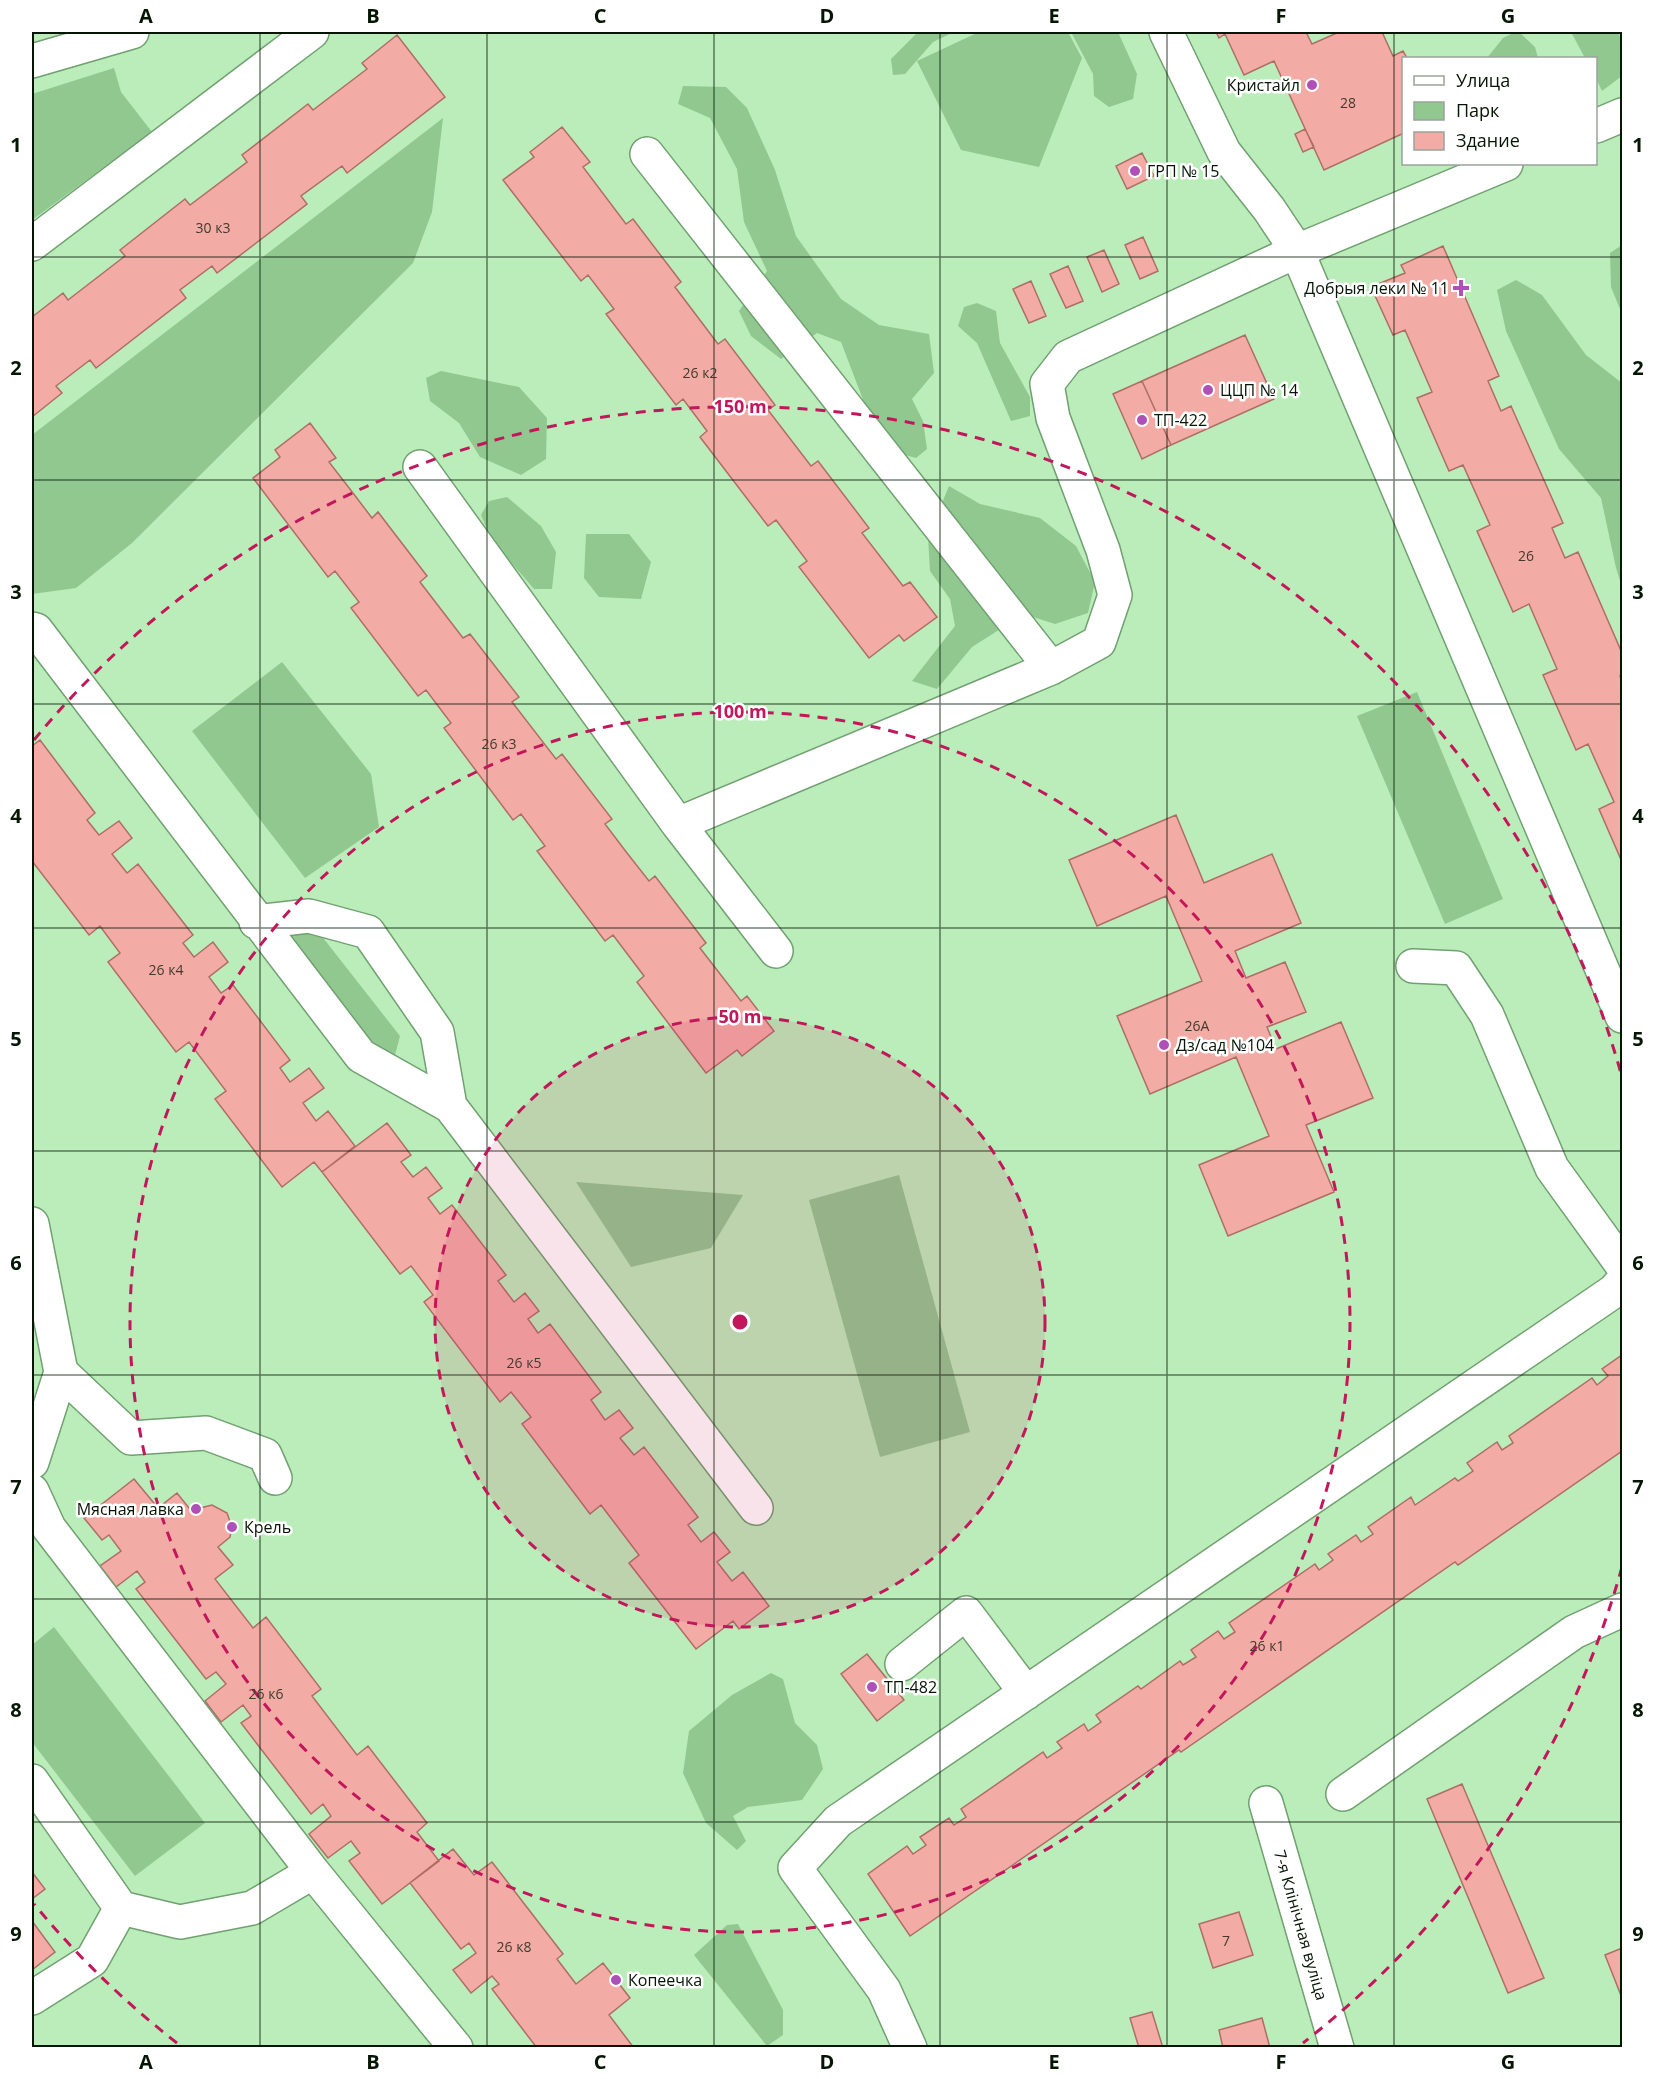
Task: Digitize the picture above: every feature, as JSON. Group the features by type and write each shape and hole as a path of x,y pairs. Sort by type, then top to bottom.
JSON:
{"street":[{"path":"32,60 127,32"},
{"path":"32,244 312,32"},
{"path":"1166,32 1224,152 1269,209 1297,251 1623,1016"},
{"path":"1597,126 1623,115"},
{"path":"647,154 1051,668"},
{"path":"678,824 1051,668 1099,642 1114,595 1103,550 1053,418 1047,384 1068,357 1297,251 1504,165"},
{"path":"420,467 678,824 776,951"},
{"path":"32,629 36,630 256,922 361,1056 450,1106 756,1508"},
{"path":"256,922 309,916 368,932 437,1032 450,1106"},
{"path":"1413,966 1456,968 1487,1015 1552,1168 1623,1265"},
{"path":"32,1224 61,1372 32,1462"},
{"path":"910,2048 884,1990 795,1868 838,1821 1614,1291 1623,1282"},
{"path":"61,1372 131,1438 206,1433 265,1455 275,1478"},
{"path":"32,1491 40,1536 456,2048"},
{"path":"1343,1794 1574,1632 1623,1610"},
{"path":"902,1664 966,1613 1026,1693"},
{"path":"32,1781 121,1908 180,1922 252,1908 313,1872"},
{"name":"7-я Клінічная вуліца","path":"1266,1803 1337,2048"},
{"path":"32,1998 92,1960 121,1908"}],"green space":[{"path":"918,32 954,32 933,42 905,74 893,75 891,59"},
{"path":"979,32 1068,32 1082,58 1039,167 961,150 917,61"},
{"path":"1071,32 1118,32 1137,74 1133,99 1109,107 1094,96 1093,74"},
{"path":"1519,32 1535,47 1538,57 1488,57 1503,38"},
{"path":"1571,32 1618,32 1622,40 1622,76 1602,91 1597,80 1597,57 1584,57"},
{"path":"114,68 121,92 152,132 32,220 32,94"},
{"path":"683,86 726,87 747,108 775,170 796,236 841,299 879,325 929,334 934,373 912,399 923,421 927,449 916,458 891,451 867,410 841,342 817,333 781,359 751,336 739,311 767,271 744,222 737,169 710,118 678,104"},
{"path":"443,118 432,212 413,263 132,543 76,588 32,594 32,435"},
{"path":"1622,245 1622,314 1611,287 1610,253"},
{"path":"1516,280 1542,295 1586,355 1622,383 1622,587 1601,498 1559,449 1506,331 1497,290"},
{"path":"977,303 996,311 1000,343 1030,397 1030,416 1011,421 977,343 958,326 964,307"},
{"path":"441,371 519,387 547,418 546,459 521,475 480,457 459,423 430,401 426,378"},
{"path":"949,486 980,504 1040,518 1076,546 1095,582 1088,613 1055,624 1024,614 972,647 937,689 912,681 955,626 950,599 930,571 928,537"},
{"path":"507,497 541,526 556,552 552,589 534,589 491,539 481,515 489,501"},
{"path":"586,534 629,534 651,562 641,599 599,597 584,578"},
{"path":"282,662 371,774 379,827 305,878 192,731"},
{"path":"1417,692 1503,899 1445,924 1357,716"},
{"path":"313,925 400,1036 395,1055 373,1057 286,947 291,929"},
{"path":"899,1175 970,1432 880,1457 809,1200"},
{"path":"576,1182 743,1195 711,1248 631,1267"},
{"path":"54,1627 205,1823 135,1876 32,1742 32,1645"},
{"path":"771,1673 783,1679 795,1723 817,1745 823,1769 802,1800 748,1807 733,1816 746,1841 737,1850 706,1823 683,1773 689,1731 732,1695"},
{"path":"738,1924 783,2010 783,2035 767,2046 694,1955 727,1925"}],"building":[{"path":"1216,32 1306,32 1312,44 1339,32 1382,32 1393,56 1403,51 1406,57 1402,57 1402,134 1324,170 1274,61 1244,75 1225,34 1219,38"},
{"path":"397,35 445,97 347,173 342,166 301,196 307,204 217,273 212,266 180,290 186,298 96,368 90,360 56,386 62,393 32,417 32,317 63,293 68,300 125,256 120,250 185,199 190,205 247,162 242,155 308,104 313,110 367,69 362,63"},
{"path":"562,127 590,162 583,167 626,224 633,219 681,282 675,287 718,344 725,339 775,405 768,410 811,466 818,461 869,528 862,533 903,586 910,582 937,617 904,641 899,635 869,658 799,567 807,561 776,520 768,526 700,437 707,431 683,399 676,405 606,314 614,309 588,275 581,281 503,180 534,157 530,152"},
{"path":"1305,129 1314,147 1303,152 1295,134"},
{"name":"ГРП № 15","path":"1142,153 1154,176 1127,189 1116,166"},
{"path":"1143,237 1158,271 1140,279 1125,245"},
{"path":"1443,246 1499,376 1488,381 1501,411 1511,406 1563,523 1552,528 1565,558 1578,552 1622,653 1622,675 1620,676 1622,682 1622,862 1599,809 1614,802 1588,744 1576,750 1543,675 1557,669 1529,604 1513,612 1477,531 1490,525 1463,465 1449,471 1417,398 1432,392 1405,330 1393,335 1371,287 1405,273 1401,265"},
{"path":"1104,250 1119,284 1102,292 1087,257"},
{"path":"1068,266 1083,301 1066,308 1050,274"},
{"path":"1031,281 1046,316 1029,323 1013,289"},
{"name":"ЦЦП № 14","path":"1245,335 1274,399 1171,445 1142,381"},
{"name":"ТП-422","path":"1142,381 1171,445 1142,459 1113,394"},
{"path":"310,423 336,458 329,462 372,518 378,512 427,576 420,582 463,638 470,634 519,697 512,702 556,759 562,754 612,819 605,824 649,881 655,876 706,943 700,948 741,1001 747,996 774,1031 742,1056 737,1050 706,1073 637,982 644,976 613,935 605,941 537,851 545,846 521,814 513,820 444,728 451,723 426,690 418,696 351,608 359,602 335,571 328,577 253,478 280,457 275,450"},
{"path":"40,740 95,813 87,820 99,835 119,821 132,838 112,854 127,873 138,864 193,935 183,943 194,957 213,942 228,962 209,977 221,993 233,985 290,1060 280,1068 290,1082 309,1068 324,1088 303,1103 316,1121 328,1111 355,1146 322,1172 314,1162 282,1187 215,1099 226,1091 189,1042 176,1052 108,962 120,953 100,926 89,935 32,861 32,746"},
{"path":"1176,815 1204,883 1272,854 1301,923 1235,951 1246,978 1285,962 1306,1012 1267,1027 1276,1049 1341,1022 1373,1098 1306,1125 1334,1192 1228,1236 1199,1165 1269,1136 1236,1057 1150,1094 1117,1016 1202,981 1166,896 1097,926 1069,860"},
{"path":"387,1123 411,1155 401,1162 413,1177 426,1167 442,1188 428,1198 440,1214 452,1205 506,1275 498,1281 514,1302 525,1293 539,1311 528,1319 538,1333 550,1324 601,1392 591,1400 605,1420 619,1410 633,1428 620,1438 634,1455 644,1447 698,1517 688,1525 701,1542 714,1532 730,1552 717,1562 732,1581 743,1572 769,1606 739,1629 733,1621 696,1649 629,1563 639,1555 601,1505 590,1514 522,1424 531,1417 511,1392 500,1402 424,1302 433,1295 411,1266 400,1274 322,1172"},
{"path":"1622,1355 1622,1451 1458,1565 1455,1562 1181,1752 1179,1750 910,1936 868,1874 907,1846 913,1854 926,1845 920,1837 949,1818 954,1825 966,1817 961,1809 1043,1752 1047,1758 1062,1748 1057,1742 1084,1724 1088,1731 1101,1722 1096,1715 1138,1686 1141,1689 1180,1661 1183,1665 1196,1657 1191,1650 1218,1631 1224,1639 1235,1632 1229,1623 1315,1564 1319,1570 1333,1560 1328,1554 1356,1535 1361,1542 1373,1534 1368,1527 1411,1497 1415,1505 1455,1478 1458,1481 1473,1471 1467,1463 1497,1442 1502,1450 1513,1443 1509,1436 1592,1378 1597,1385 1608,1376 1602,1369"},
{"path":"134,1479 158,1508 177,1493 193,1513 196,1509 212,1505 227,1513 232,1527 230,1537 218,1547 233,1565 215,1579 253,1628 266,1617 321,1689 312,1696 357,1755 368,1746 427,1823 417,1832 439,1861 382,1904 349,1861 360,1853 351,1841 328,1858 309,1834 331,1816 323,1804 311,1814 241,1723 251,1716 243,1705 221,1722 205,1701 226,1684 216,1672 206,1679 136,1589 145,1582 137,1571 116,1587 100,1566 121,1551 109,1535 102,1540 84,1518"},
{"name":"ТП-482","path":"867,1654 904,1700 877,1721 841,1674"},
{"path":"1462,1784 1544,1978 1508,1993 1427,1799"},
{"path":"453,1849 474,1875 492,1862 563,1954 557,1959 576,1984 603,1963 630,1998 609,2015 634,2048 537,2048 492,1989 499,1984 492,1976 471,1993 453,1970 476,1953 469,1943 461,1949 410,1883"},
{"path":"32,1872 45,1889 32,1899"},
{"path":"1239,1912 1253,1955 1213,1968 1199,1924"},
{"path":"32,1921 55,1952 32,1970"},
{"path":"1622,1948 1622,1998 1605,1955"},
{"path":"1152,2012 1163,2048 1139,2048 1130,2018"},
{"path":"1262,2018 1270,2048 1223,2048 1219,2030"}],"place":[{"name":"Кристайл","path":"1312,85"},
{"name":"ГРП № 15","path":"1135,171"},
{"name":"Добрыя леки № 11","path":"1461,288"},
{"name":"ЦЦП № 14","path":"1208,390"},
{"name":"ТП-422","path":"1142,420"},
{"name":"Дз/сад №104","path":"1164,1045"},
{"name":"Мясная лавка","path":"196,1509"},
{"name":"Крель","path":"232,1527"},
{"name":"ТП-482","path":"872,1687"},
{"name":"Копеечка","path":"616,1980"}]}
